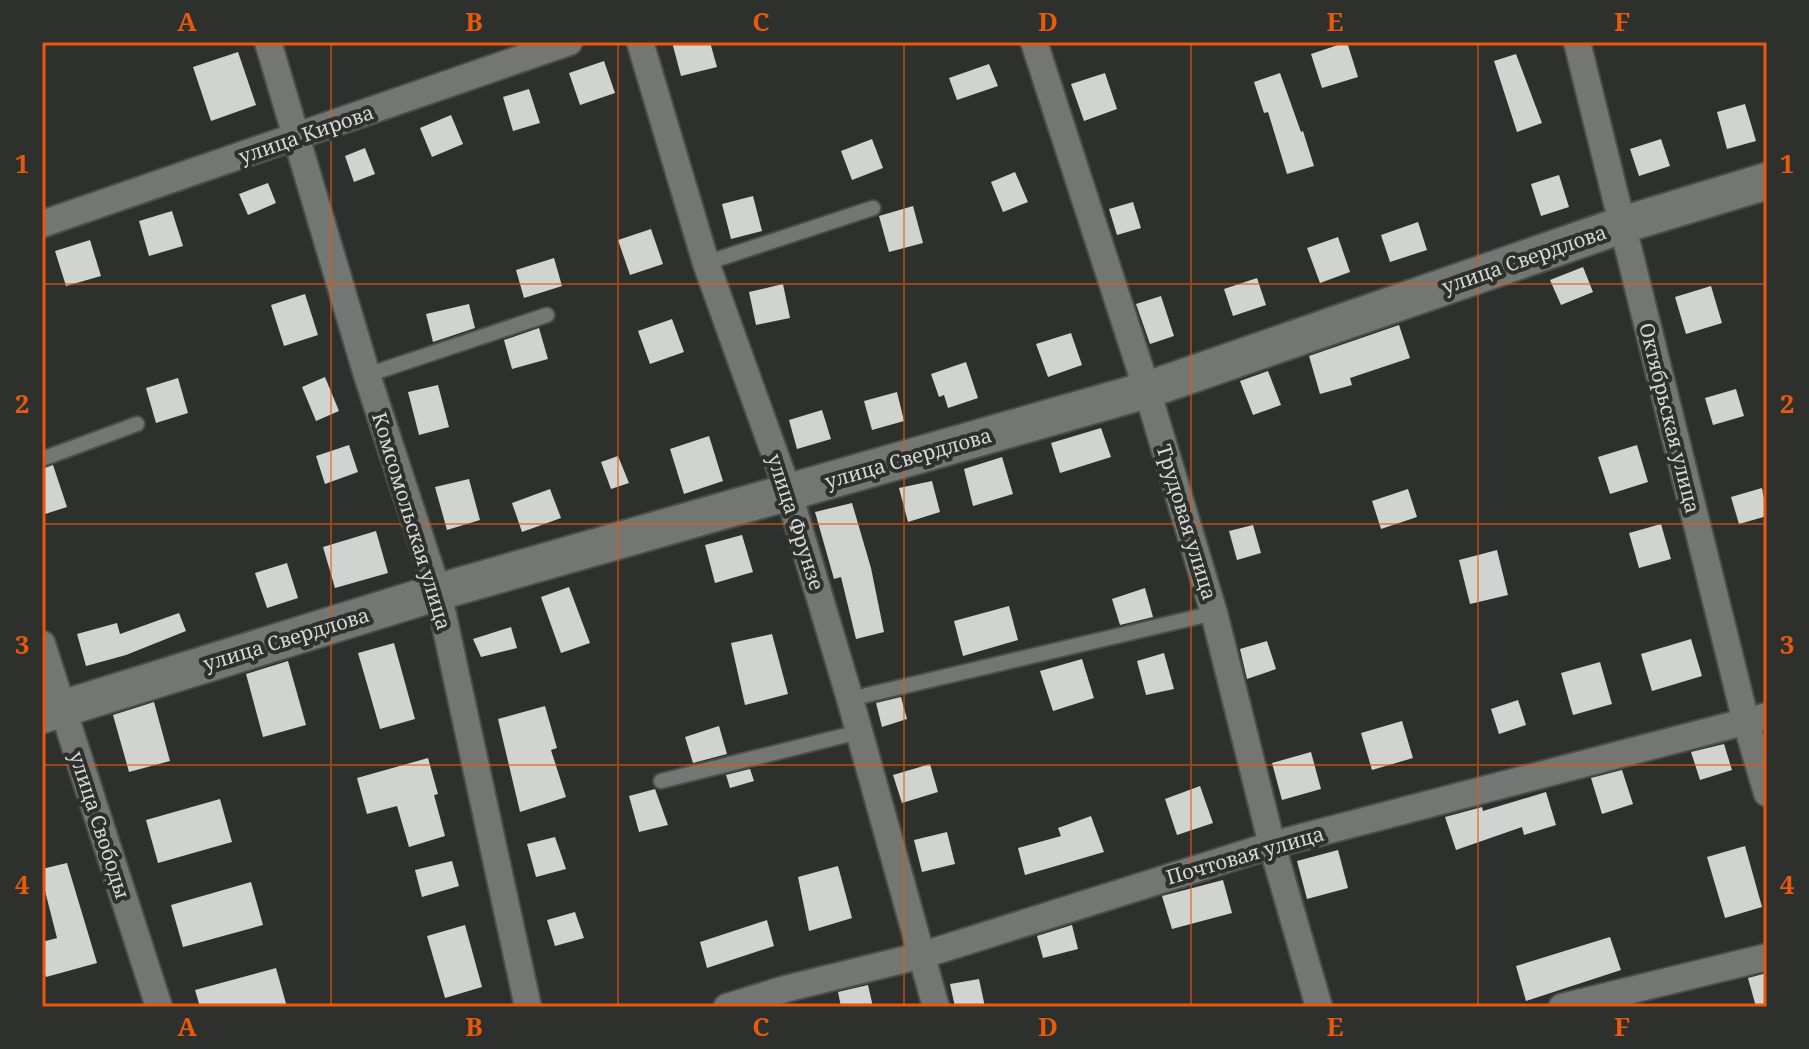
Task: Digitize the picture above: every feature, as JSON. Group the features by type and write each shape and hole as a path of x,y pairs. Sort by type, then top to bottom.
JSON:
{"street":[{"name":"Комсомольская улица","path":"268,42 367,375 438,592 528,1007"},
{"name":"улица Кирова","path":"42,224 569,42"},
{"name":"улица Фрунзе","path":"640,42 706,263 788,491 936,1007"},
{"name":"Трудовая улица","path":"1034,42 1147,390 1214,613 1272,845 1319,1007"},
{"name":"Октябрьская улица","path":"1577,42 1622,225 1756,719 1767,793"},
{"name":"улица Свердлова","path":"52,711 438,592 1147,390 1622,225 1767,181"},
{"name":"улица Свободы","path":"42,644 52,711 159,1007"},
{"name":"Почтовая улица","path":"727,1007 785,989 923,955 1272,845 1756,719"},
{"path":"1562,1007 1767,957"}],"lane":[{"path":"706,263 873,208"},
{"path":"367,375 547,315"},
{"path":"42,459 137,424"},
{"path":"850,699 1214,613"},
{"path":"661,781 859,732"}],"building":[{"path":"672,42 710,42 717,67 681,76"},
{"path":"1347,42 1358,77 1322,88 1311,54"},
{"path":"238,52 256,105 211,121 193,67"},
{"path":"1516,54 1542,123 1517,132 1494,61"},
{"path":"604,61 615,93 580,105 569,73"},
{"path":"989,64 998,86 957,100 949,78"},
{"path":"1105,73 1117,109 1084,121 1071,84"},
{"path":"1280,73 1314,166 1287,174 1268,112 1264,113 1254,82"},
{"path":"529,89 540,123 513,131 503,97"},
{"path":"1745,104 1756,141 1727,149 1717,112"},
{"path":"451,115 463,144 432,157 420,128"},
{"path":"872,139 883,168 852,180 841,151"},
{"path":"1661,139 1670,166 1639,176 1630,149"},
{"path":"365,148 375,174 354,182 345,156"},
{"path":"1015,172 1028,202 1003,212 991,182"},
{"path":"1559,175 1569,207 1541,216 1531,184"},
{"path":"268,183 276,203 248,215 239,194"},
{"path":"753,196 762,231 731,239 722,204"},
{"path":"1133,202 1141,228 1117,235 1109,209"},
{"path":"913,206 923,243 889,252 879,216"},
{"path":"172,211 183,246 149,256 139,221"},
{"path":"1418,222 1427,250 1390,262 1381,235"},
{"path":"651,229 663,264 630,275 618,240"},
{"path":"1338,237 1350,272 1320,283 1307,248"},
{"path":"90,240 101,276 66,286 55,251"},
{"path":"554,258 562,286 524,298 516,270"},
{"path":"1583,267 1593,292 1561,305 1550,280"},
{"path":"1257,278 1266,305 1233,316 1224,289"},
{"path":"783,284 790,318 756,325 749,292"},
{"path":"1711,286 1722,323 1686,334 1675,297"},
{"path":"305,294 318,335 284,346 271,305"},
{"path":"1161,296 1174,336 1150,344 1136,304"},
{"path":"469,304 475,328 433,342 426,314"},
{"path":"672,319 684,352 650,364 638,331"},
{"path":"1399,325 1410,358 1350,378 1352,385 1320,394 1309,356"},
{"path":"539,328 548,359 512,369 504,340"},
{"path":"1071,333 1082,365 1048,377 1036,344"},
{"path":"966,362 978,398 948,408 944,395 939,397 931,374"},
{"path":"1268,371 1281,405 1253,415 1240,381"},
{"path":"325,377 339,411 316,421 302,387"},
{"path":"178,378 188,413 156,423 146,388"},
{"path":"438,385 449,427 419,435 408,392"},
{"path":"1736,389 1744,416 1713,425 1705,398"},
{"path":"897,392 904,421 872,430 864,401"},
{"path":"822,410 831,439 797,449 789,420"},
{"path":"1101,428 1111,457 1060,473 1051,443"},
{"path":"709,436 723,481 684,494 670,449"},
{"path":"349,445 358,472 325,484 316,456"},
{"path":"1637,445 1648,482 1610,494 1598,457"},
{"path":"618,456 629,483 611,489 601,462"},
{"path":"1002,457 1013,494 973,506 964,469"},
{"path":"53,465 67,507 42,515 42,469"},
{"path":"469,479 480,520 447,530 435,487"},
{"path":"932,481 940,512 908,522 899,488"},
{"path":"1762,488 1767,516 1739,524 1731,497"},
{"path":"550,489 561,518 522,532 512,503"},
{"path":"1408,489 1417,517 1381,529 1372,501"},
{"path":"852,503 871,568 884,632 856,639 841,577 834,579 815,512"},
{"path":"1661,524 1671,559 1639,568 1629,533"},
{"path":"1253,525 1261,553 1237,560 1229,531"},
{"path":"376,531 388,573 335,588 323,547"},
{"path":"742,535 753,572 715,583 705,545"},
{"path":"1497,550 1508,595 1470,604 1459,560"},
{"path":"287,563 298,598 267,608 255,573"},
{"path":"569,587 590,643 561,653 541,597"},
{"path":"1145,588 1153,617 1120,625 1112,599"},
{"path":"1009,606 1018,640 963,656 954,621"},
{"path":"179,613 186,631 126,655 86,666 77,634 117,623 120,634"},
{"path":"511,627 517,648 481,657 473,639"},
{"path":"772,634 788,694 745,705 731,643"},
{"path":"1691,639 1702,676 1652,691 1641,654"},
{"path":"1267,641 1276,669 1247,679 1240,649"},
{"path":"394,643 415,719 380,729 358,653"},
{"path":"1164,653 1174,689 1146,695 1137,661"},
{"path":"1082,659 1094,698 1053,711 1040,671"},
{"path":"288,661 306,725 263,737 246,674"},
{"path":"1600,662 1612,704 1573,715 1561,673"},
{"path":"901,697 907,719 882,727 876,703"},
{"path":"1518,700 1526,725 1499,734 1491,709"},
{"path":"154,702 170,761 129,772 113,715"},
{"path":"545,706 557,748 551,750 566,797 520,812 498,719"},
{"path":"1402,721 1413,758 1372,770 1361,733"},
{"path":"719,726 727,754 693,763 685,737"},
{"path":"1724,744 1732,770 1700,780 1691,752"},
{"path":"1311,752 1321,789 1282,800 1272,763"},
{"path":"428,758 445,836 409,847 397,806 367,814 357,778"},
{"path":"930,764 938,792 902,803 893,775"},
{"path":"750,769 754,781 730,788 726,775"},
{"path":"1622,770 1633,804 1602,814 1591,778"},
{"path":"1200,786 1213,823 1177,835 1165,799"},
{"path":"655,789 668,825 639,832 629,796"},
{"path":"1546,792 1556,825 1524,835 1522,827 1456,850 1445,817 1482,807 1483,811"},
{"path":"220,799 232,842 158,863 146,820"},
{"path":"1091,816 1104,852 1025,875 1018,848 1061,836 1058,828"},
{"path":"947,832 955,864 922,872 914,840"},
{"path":"555,837 566,869 536,877 527,844"},
{"path":"1745,846 1762,907 1725,918 1707,857"},
{"path":"1338,850 1348,888 1307,899 1297,861"},
{"path":"452,861 459,886 422,897 415,870"},
{"path":"67,863 97,963 46,977 42,965 42,942 57,938 42,869"},
{"path":"838,866 852,918 809,931 798,877"},
{"path":"1223,880 1232,913 1172,929 1162,896"},
{"path":"251,882 263,925 183,947 171,905"},
{"path":"575,912 584,938 555,946 547,920"},
{"path":"767,920 774,946 707,968 700,942"},
{"path":"465,925 482,987 445,998 427,936"},
{"path":"1072,925 1078,949 1043,958 1037,936"},
{"path":"1610,937 1621,970 1526,1001 1516,966"},
{"path":"276,968 287,1007 200,1007 195,990"},
{"path":"1767,973 1767,1007 1756,1007 1748,978"},
{"path":"979,979 985,1007 955,1007 950,984"},
{"path":"868,985 873,1007 841,1007 838,992"}]}
